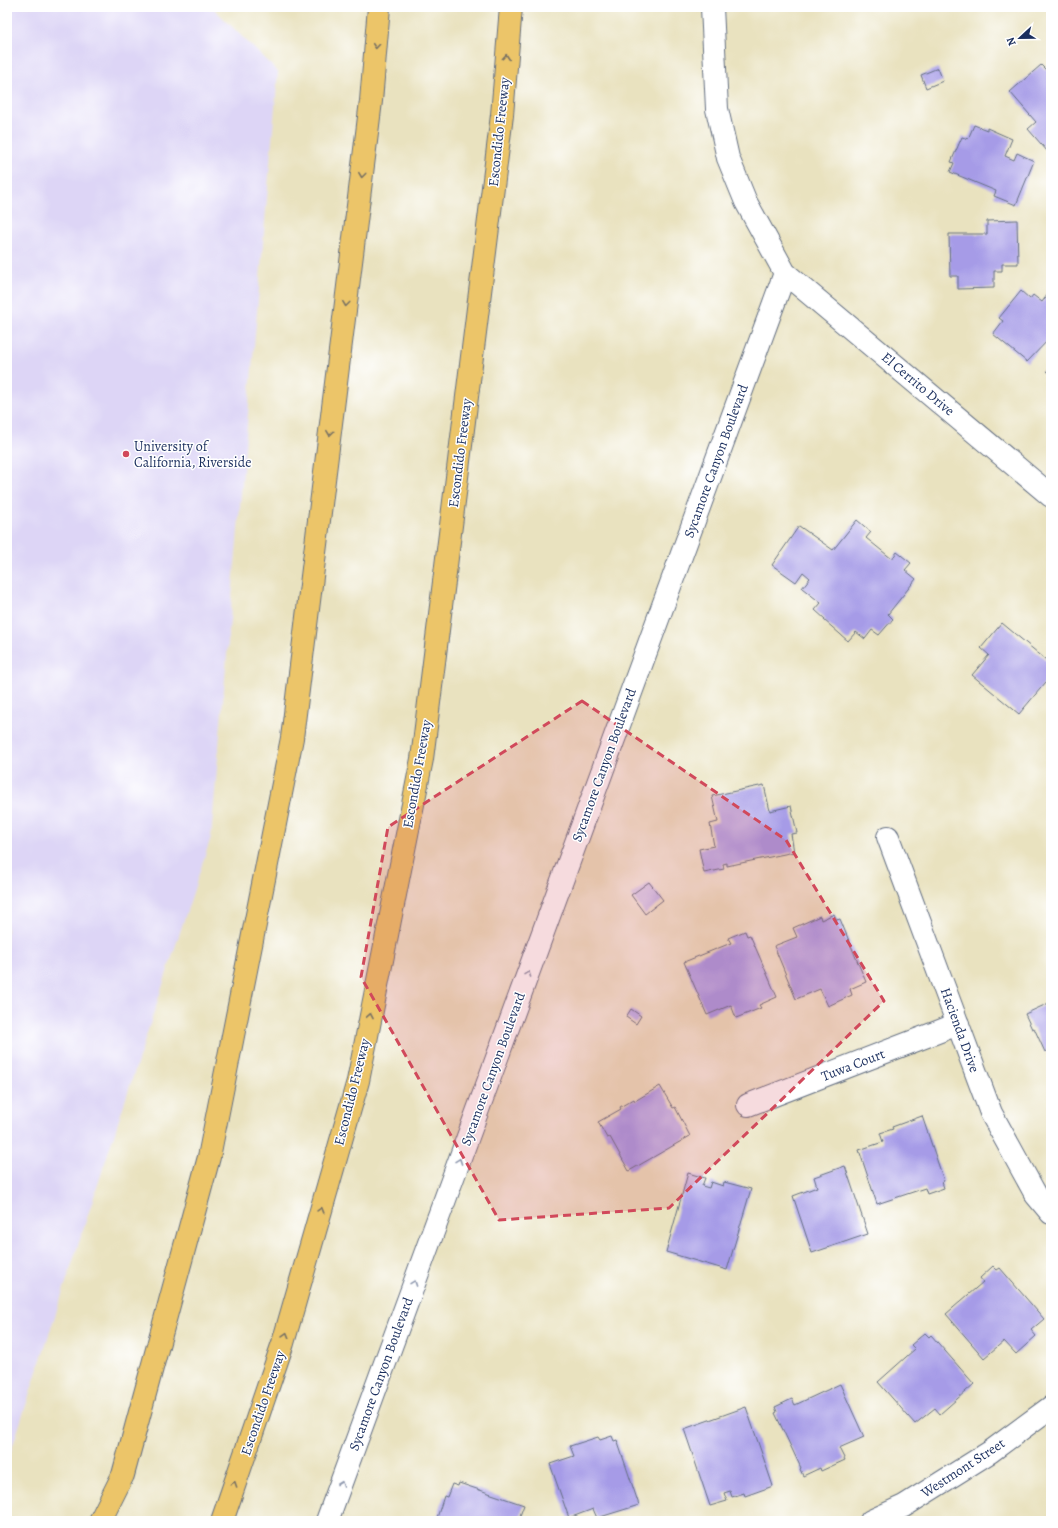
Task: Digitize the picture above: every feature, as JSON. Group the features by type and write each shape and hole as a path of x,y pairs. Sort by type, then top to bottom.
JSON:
{"highway":[{"path":"100,1521 123,1475 209,1157 292,738 371,101 379,7"},
{"name":"Escondido Freeway","path":"222,1521 283,1343 358,1081 422,759 502,115 511,7"},
{"path":"93,1521 123,1475"}],"street":[{"path":"712,7 717,110 728,158 746,202 785,273"},
{"name":"El Cerrito Drive","path":"785,273 1051,496"},
{"name":"Sycamore Canyon Boulevard","path":"327,1521 785,273"},
{"name":"Hacienda Drive","path":"888,837 991,1113 1036,1195 1051,1213"},
{"name":"Tuwa Court","path":"748,1105 958,1024"},
{"name":"Westmont Street","path":"871,1521 904,1506 984,1456 1051,1407"}],"highlighted area":[{"path":"582,701 786,840 884,1001 669,1208 499,1220 361,977 388,827"}],"shaded area":[{"name":"University of California, Riverside","path":"7,7 212,7 278,72 211,837 11,1451 7,1459"}],"building":[{"path":"1041,65 1046,70 1051,66 1051,149 1048,152 1028,129 1036,122 1010,92"},
{"path":"938,68 943,81 926,88 921,75"},
{"path":"974,125 987,130 987,128 1012,139 1005,156 1014,160 1017,153 1034,161 1016,205 994,196 996,191 950,172 954,163 951,162 962,137 968,139"},
{"path":"1017,220 1018,264 1002,264 1002,271 994,271 994,288 958,289 958,276 950,276 949,234 987,234 987,221"},
{"path":"1021,291 1030,299 1033,295 1042,302 1048,294 1051,297 1051,337 1027,362 993,334 1003,321 999,318"},
{"path":"1051,366 1051,374 1047,371"},
{"path":"857,520 871,532 866,538 892,559 897,552 911,563 905,570 916,579 888,614 893,619 879,635 872,630 865,639 856,632 848,641 815,610 821,603 802,588 810,578 803,572 796,582 772,565 799,526 833,550"},
{"path":"1002,623 1051,664 1051,676 1019,714 972,675 989,655 981,648"},
{"path":"764,785 770,811 791,806 797,833 791,834 794,852 727,866 727,863 723,864 724,869 704,873 699,849 714,846 710,824 718,822 712,796"},
{"path":"649,882 663,900 645,914 631,895"},
{"path":"834,914 837,920 840,919 866,982 850,989 852,995 828,1006 820,989 796,999 774,946 797,937 793,928 820,916 821,920"},
{"path":"745,931 747,936 750,935 777,997 759,1005 761,1008 736,1018 731,1005 707,1015 684,962 731,943 728,938"},
{"path":"1051,1002 1051,1049 1045,1052 1034,1028 1032,1029 1025,1014"},
{"path":"631,1009 641,1016 636,1024 626,1017"},
{"path":"660,1086 673,1108 675,1107 690,1136 629,1171 610,1137 607,1138 598,1122 621,1109 620,1107 634,1099 635,1101"},
{"path":"922,1116 944,1181 942,1182 944,1188 927,1194 925,1188 877,1204 859,1150 883,1142 880,1133"},
{"path":"845,1166 868,1234 812,1253 793,1196 817,1187 814,1177"},
{"path":"688,1173 705,1178 702,1186 709,1188 711,1182 723,1186 724,1182 751,1189 727,1270 666,1252"},
{"path":"993,1266 997,1270 1000,1268 1044,1319 1031,1330 1036,1336 1016,1354 1004,1341 984,1358 946,1314 983,1282 980,1278"},
{"path":"925,1333 929,1337 931,1335 974,1384 940,1414 935,1408 915,1424 878,1382 915,1349 911,1345"},
{"path":"840,1384 864,1437 839,1448 845,1460 821,1471 820,1468 803,1476 800,1469 801,1468 775,1413 777,1412 775,1407 792,1399 795,1405"},
{"path":"746,1407 773,1486 745,1496 744,1493 732,1497 730,1491 724,1493 727,1501 710,1506 684,1429"},
{"path":"612,1436 614,1441 617,1440 639,1505 597,1518 593,1509 569,1518 550,1464 574,1456 570,1446 598,1437 600,1440"},
{"path":"459,1483 524,1505 518,1521 436,1521 444,1496 447,1497 452,1484 458,1486"}],"place":[{"name":"University of California, Riverside","path":"126,454"}]}
